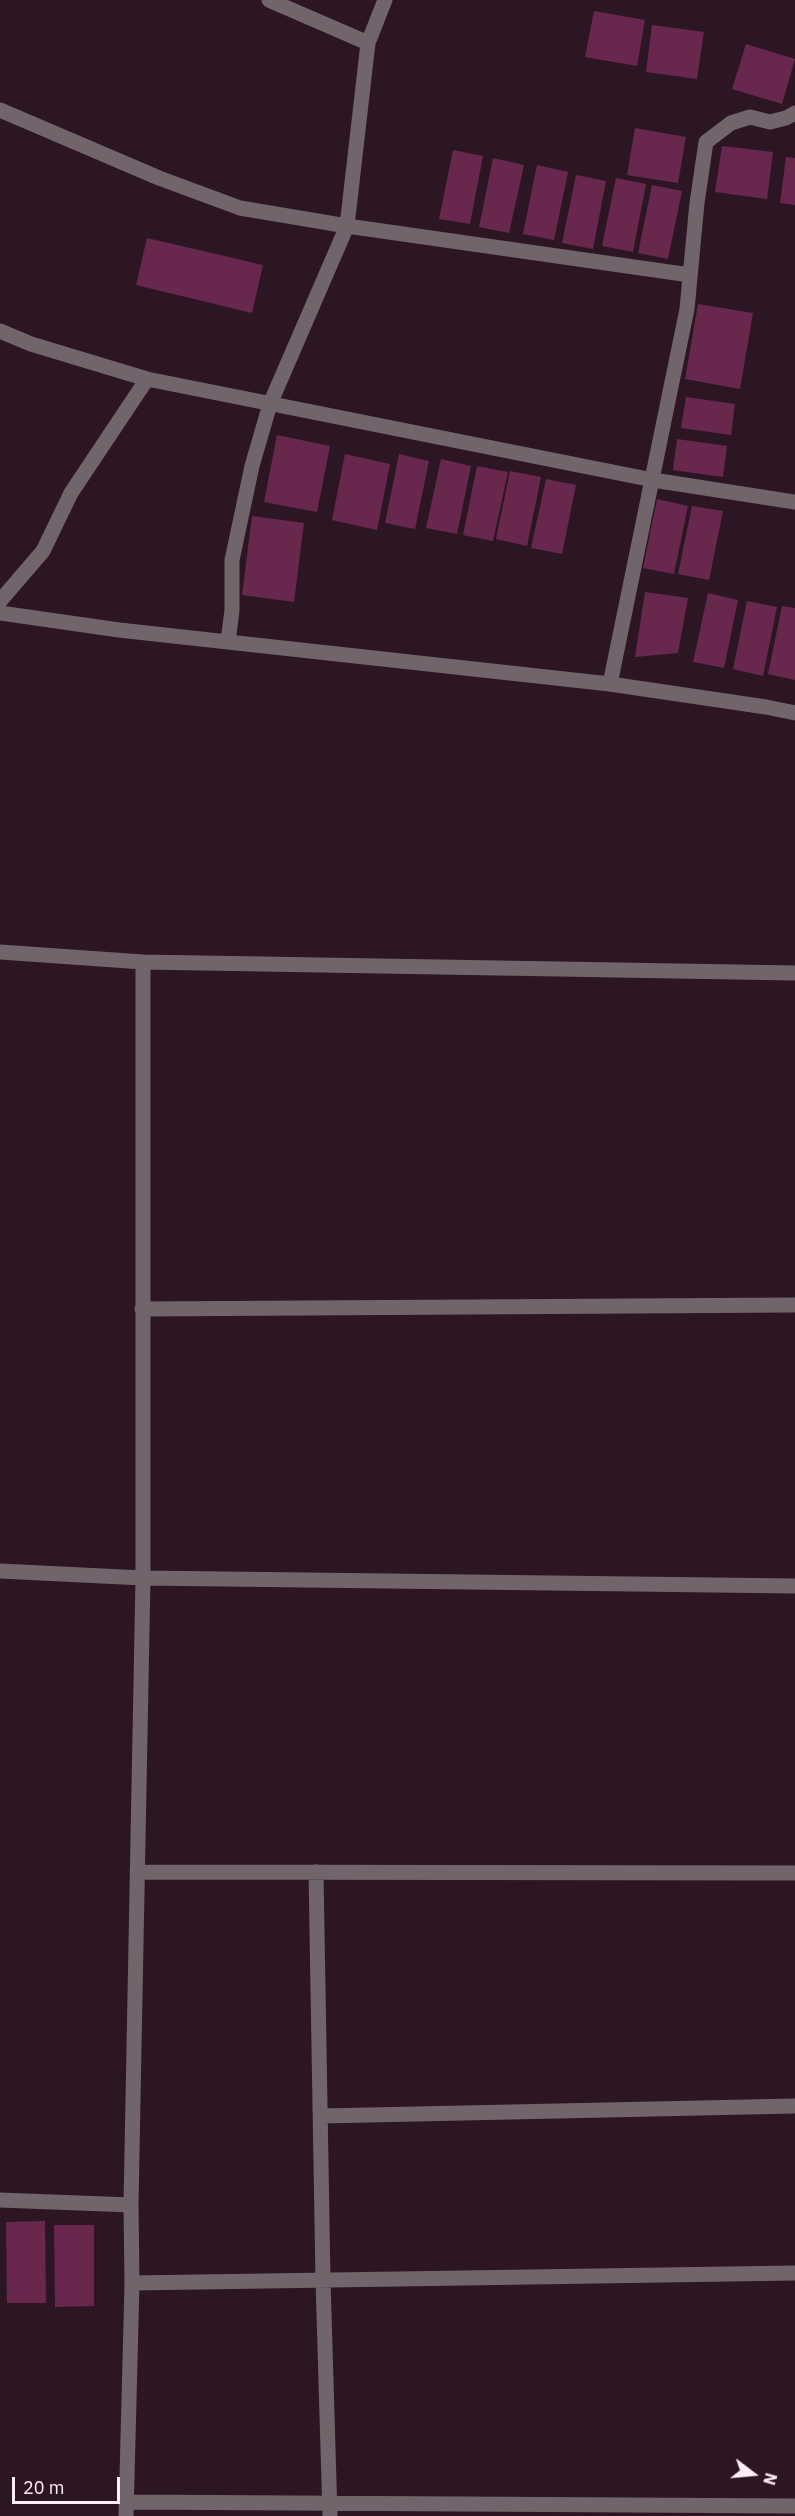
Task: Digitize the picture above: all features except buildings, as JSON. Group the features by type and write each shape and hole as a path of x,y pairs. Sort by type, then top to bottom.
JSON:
{"street":[{"path":"269,0 368,43"},
{"path":"228,642 232,610 232,560 252,466 270,404 347,226 368,43 385,0"},
{"path":"0,110 159,178 240,208 347,226 690,275"},
{"path":"610,684 687,309 697,203 706,142 731,123 750,117 770,122 795,113"},
{"path":"0,331 31,344 147,379 653,480 795,502"},
{"path":"0,602 44,551 70,493 147,379"},
{"path":"0,613 119,630 610,684 795,713"},
{"path":"0,952 143,962 795,973"},
{"path":"143,962 142,1578 131,2205 132,2283 126,2509 497,2510 795,2505"},
{"path":"142,1309 795,1305"},
{"path":"0,1571 142,1578 795,1586"},
{"path":"137,1872 795,1873"},
{"path":"316,1872 323,2280 330,2510"},
{"path":"321,2116 795,2106"},
{"path":"0,2200 131,2205"},
{"path":"132,2283 795,2273"}]}
